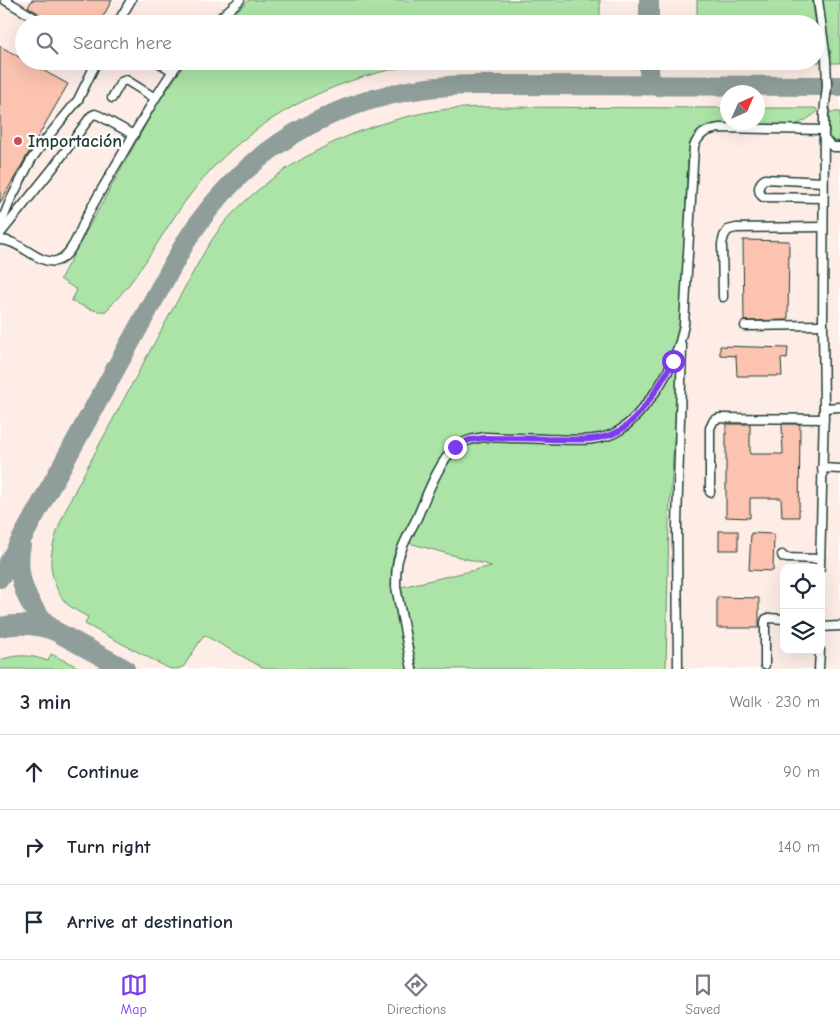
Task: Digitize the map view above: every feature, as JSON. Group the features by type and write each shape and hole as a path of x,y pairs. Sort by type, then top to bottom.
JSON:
{"lane":[{"path":"122,15 130,0"},
{"path":"223,15 240,0"},
{"path":"818,0 820,15"},
{"path":"8,1 31,15"},
{"path":"820,564 824,419 822,324 824,114 827,86 825,52"},
{"path":"0,226 10,201 31,160 78,100 93,70"},
{"path":"0,240 16,244 48,260 57,261 65,256 72,247 93,205 155,98 173,71"},
{"path":"112,98 121,82 126,80 155,98"},
{"path":"0,234 91,116 95,114 100,116 134,135"},
{"path":"678,669 676,525 682,339 694,146 702,134 708,130 720,128 824,130"},
{"path":"824,139 832,147 840,147"},
{"path":"823,182 765,180 759,185 760,194 763,197 823,198"},
{"path":"723,297 722,244 728,230 736,228 823,227"},
{"path":"745,326 822,324"},
{"path":"412,669 396,587 396,574 399,558 405,543 440,467 449,453 463,442 484,438 584,440 609,436 630,422 654,394 673,361 682,339"},
{"path":"824,408 840,407"},
{"path":"710,492 710,428 714,420 720,418 824,419"},
{"path":"822,468 840,469"},
{"path":"782,555 787,558 820,559"},
{"path":"765,665 765,622 769,618 780,619"},
{"path":"825,627 840,626"},
{"path":"819,669 820,654"}],"shaded area":[{"path":"0,0 840,0 840,669 0,669"}],"green space":[{"path":"249,0 600,0 600,15 232,15"},
{"path":"697,0 812,0 814,15 697,15"},
{"path":"821,0 840,0 840,63 831,63 825,15 823,15"},
{"path":"181,70 390,70 365,76 309,98 257,129 212,168 185,202 133,279 106,311 93,310 71,301 77,290 60,279 156,106"},
{"path":"459,108 720,108 720,124 698,132 692,141 688,153 681,319 674,352 657,383 632,415 619,426 607,432 584,438 463,439 454,443 434,472 399,545 391,572 409,669 265,669 204,635 184,666 178,669 170,669 85,624 88,617 66,603 60,595 52,575 52,552 55,537 75,490 215,234 234,212 277,175 326,146 352,134 406,117"},
{"path":"765,108 817,109 817,112 804,121 790,126 765,125"},
{"path":"829,112 840,112 840,141 829,141"},
{"path":"675,365 679,366 669,520 666,669 415,669 401,587 492,566 409,543 450,458 461,448 479,441 586,443 610,439 620,433 669,376"},
{"path":"51,654 82,669 0,669 0,661 3,659 26,656 48,661"}],"building":[{"path":"32,0 112,0 104,15 41,15 28,7"},
{"name":"Importación","path":"0,46 15,55 15,70 42,70 68,84 0,203"},
{"path":"743,240 789,241 788,320 744,321"},
{"path":"720,346 788,348 787,359 781,358 782,376 737,376 736,356 720,355"},
{"path":"726,424 750,424 750,454 783,454 782,424 800,424 799,517 782,517 781,498 750,498 750,518 726,517"},
{"path":"719,531 738,531 738,550 719,550"},
{"path":"751,533 774,534 773,571 749,570"},
{"path":"717,597 759,598 759,628 717,628"}],"taxiway":[{"path":"649,0 649,15"},
{"path":"649,70 652,82 659,86"},
{"path":"0,578 185,243 211,207 240,175 273,148 308,126 346,108 387,96 429,88 474,85 840,86"},
{"path":"21,545 19,557 22,581 31,604 38,614 55,631 125,669"},
{"path":"0,627 27,625 53,630"}],"place":[{"name":"Importación","path":"18,141"}],"route":[{"path":"455,447 469,440 484,438 584,440 609,436 620,430 637,414 654,394 673,361"}]}
